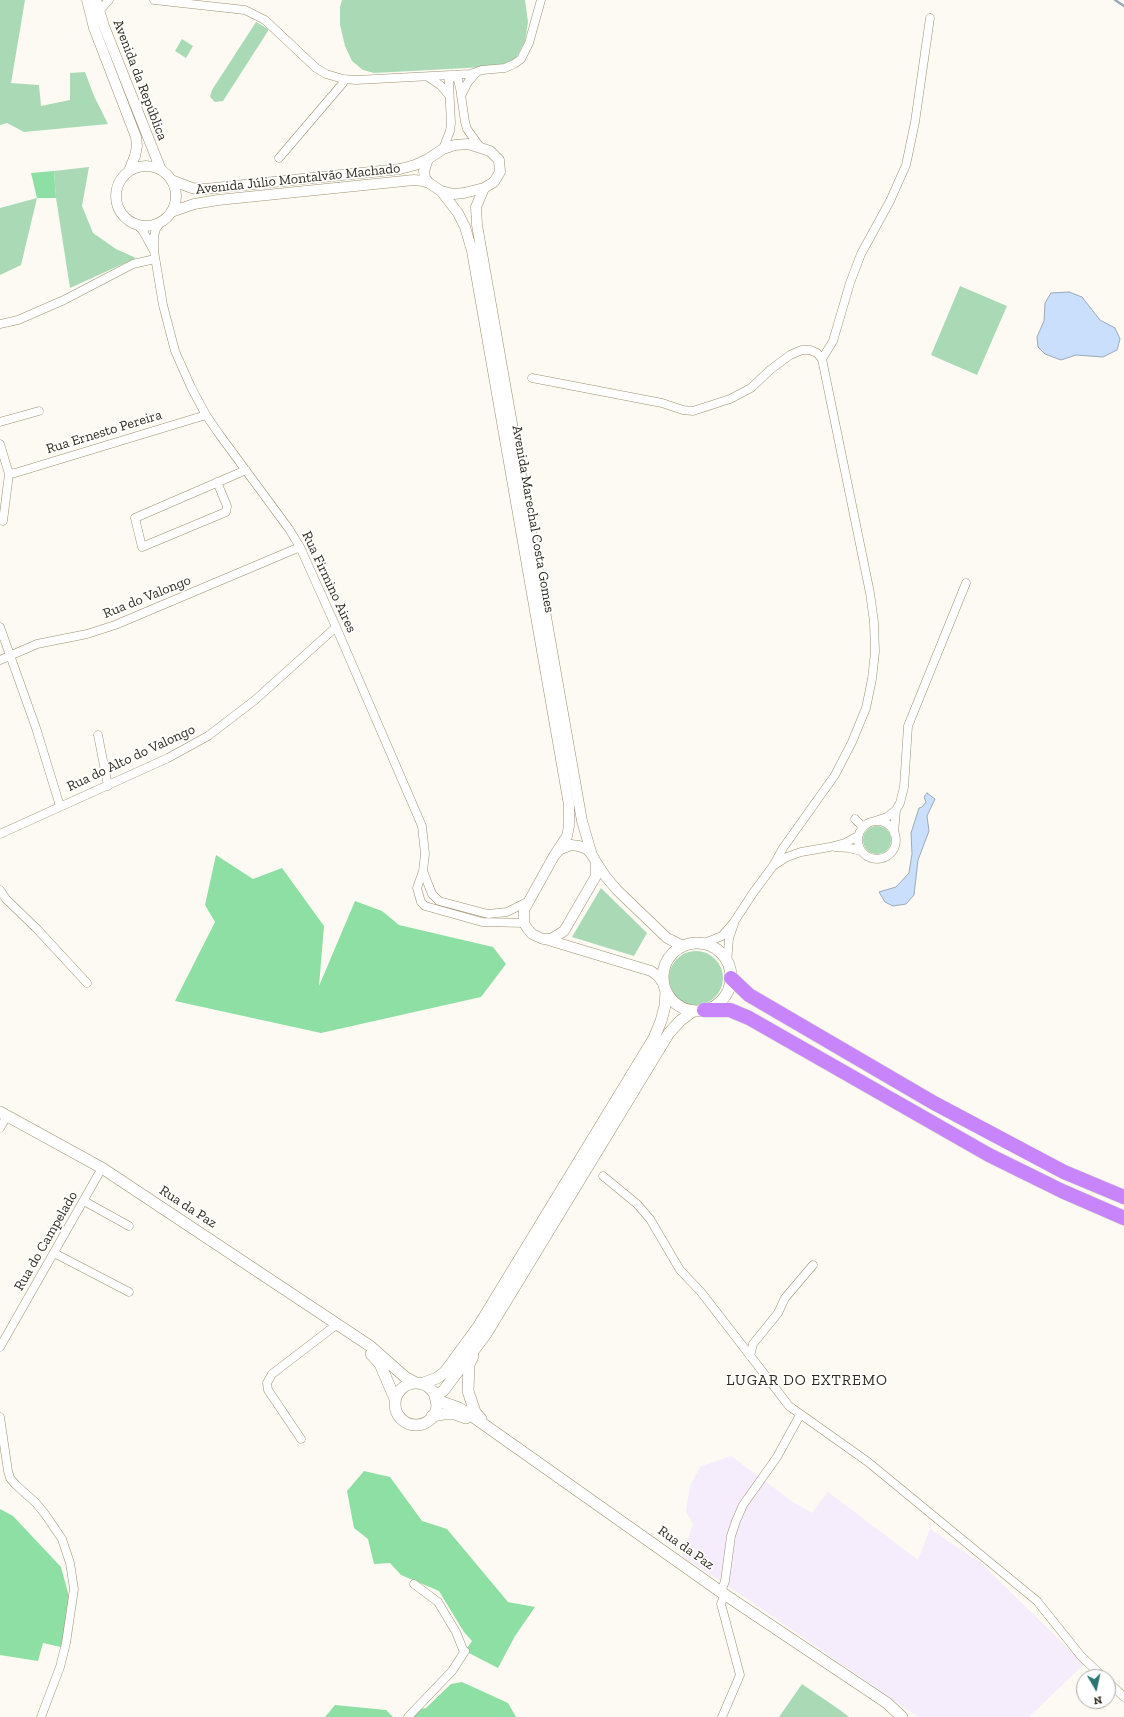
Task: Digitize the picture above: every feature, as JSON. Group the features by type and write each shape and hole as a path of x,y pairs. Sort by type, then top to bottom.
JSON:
{"highway":[{"path":"731,978 748,995 934,1104 1064,1172 1124,1197"},
{"path":"699,1011 730,1010 749,1018 989,1155 1062,1191 1124,1218"}],"main road":[{"path":"354,1337 380,1364 395,1399 395,1408 397,1413 406,1422 417,1424 428,1420 432,1416 436,1399 486,1334 669,1033 680,1021 699,1011 712,1008 721,1001 728,990 731,978 728,963 719,952 702,944 693,944 683,946 670,956 663,974 665,1006 654,1038 478,1327 445,1372 437,1378 403,1387 395,1399"},
{"path":"664,987 672,1001 680,1007 699,1011"},
{"name":"Rua da Paz","path":"4,1114 102,1168 354,1337"},
{"path":"354,1337 370,1346 405,1377 432,1391 436,1399 459,1408 486,1426"},
{"path":"478,1346 469,1365 468,1391 475,1412 486,1426"},
{"path":"432,1416 456,1414 486,1426"},
{"name":"Rua da Paz","path":"486,1426 723,1592 870,1692"},
{"path":"870,1692 894,1717"},
{"path":"870,1692 887,1703 902,1717"}],"street":[{"name":"Avenida da República","path":"87,0 94,28 136,136 137,146 129,171"},
{"name":"Avenida da República","path":"96,0 161,170"},
{"path":"99,11 109,0"},
{"path":"154,0 245,10 265,20 316,68 326,74 343,79 356,80 476,73 482,70 504,68 514,64 521,58 529,43 541,0"},
{"path":"822,359 833,341 850,283 861,254 890,201 906,165 915,122 930,18"},
{"path":"462,94 468,82 476,73"},
{"path":"454,75 458,80 462,94 467,129 480,147"},
{"path":"443,149 450,131 449,80 454,75"},
{"path":"427,76 440,85 449,95"},
{"path":"280,158 343,83 343,79"},
{"path":"468,144 480,147 496,155 501,166 498,178 484,188 464,193 442,191 425,178 424,171 428,159 443,149 455,145 468,144"},
{"name":"Avenida Júlio Montalvão Machado","path":"171,180 192,188 205,189 400,169 415,165 428,159"},
{"path":"145,166 161,170 171,180 175,188 176,196 171,212 156,229 154,236 154,255 143,231 124,215 117,203 116,194 122,177 137,167 145,166"},
{"name":"Avenida Júlio Montalvão Machado","path":"171,212 194,204 218,200 414,180 430,183"},
{"name":"Avenida Marechal Costa Gomes","path":"484,188 476,207 477,225 581,815 585,833 594,859"},
{"name":"Avenida Marechal Costa Gomes","path":"442,191 458,213 465,227 472,251 569,805 569,826 567,836 527,902"},
{"path":"135,223 153,225 162,221"},
{"path":"0,324 18,320 64,300 133,264 154,255"},
{"name":"Rua Firmino Aires","path":"154,255 162,305 175,351 191,387 206,415 289,529 300,547 422,826 425,854 423,871"},
{"path":"532,378 662,403 683,410 693,411 730,399 750,388 790,355 802,350 810,350 817,353 822,359 870,593 874,622 873,672 866,708 836,775 783,848 773,866 734,922 722,936 702,944"},
{"path":"0,422 39,411"},
{"name":"Rua Ernesto Pereira","path":"9,474 206,415"},
{"path":"0,444 9,474 3,521"},
{"path":"217,482 228,506 226,512 142,547 135,518 217,482 246,470"},
{"name":"Rua do Valongo","path":"0,660 37,644 87,634 115,625 300,547"},
{"path":"861,851 857,842 858,836 863,827 887,817 896,810 900,803 904,786 908,726 966,583"},
{"path":"0,627 36,728 60,806"},
{"name":"Rua do Alto do Valongo","path":"0,834 168,758 208,736 255,700 336,627"},
{"path":"98,735 108,786"},
{"path":"830,847 849,848 861,851 871,859 878,860 888,856 895,846 894,833 896,810"},
{"path":"855,819 863,827"},
{"path":"875,821 886,824 894,833"},
{"path":"773,866 787,857 800,852 845,843 858,836"},
{"path":"554,856 564,847 571,845 587,849 606,876 634,906 667,938 683,946"},
{"path":"543,939 558,936 564,931 596,876 594,859"},
{"path":"423,871 429,888 439,901 482,913 497,914 515,909 527,902"},
{"path":"423,871 417,888 421,902 425,906 482,922 524,923"},
{"path":"0,890 6,899 37,929 87,983"},
{"path":"527,902 524,910 524,923 532,934 543,939 651,971 658,976 664,987"},
{"path":"728,963 729,938 734,922"},
{"path":"0,1128 4,1114"},
{"name":"Rua do Campelado","path":"0,1347 102,1168"},
{"path":"603,1176 637,1204 650,1219 680,1270 701,1292 789,1406 868,1462 1037,1601 1081,1656 1095,1669"},
{"path":"84,1201 129,1226"},
{"path":"54,1254 129,1292"},
{"path":"750,1356 753,1344 778,1313 786,1298 813,1265"},
{"path":"301,1439 268,1390 267,1383 272,1374 336,1325"},
{"path":"722,1717 740,1675 721,1604 731,1536 743,1505 777,1457 800,1415"},
{"path":"0,1417 10,1478 36,1502 62,1539 70,1563 74,1589 66,1643 60,1667 41,1717"},
{"path":"408,1717 452,1671 464,1652 456,1632 438,1602 414,1584"},
{"path":"1116,1690 1124,1697"}],"shaded area":[{"path":"731,1456 793,1502 812,1513 828,1492 918,1560 930,1529 981,1563 1084,1664 1079,1669 1076,1669 1076,1672 1029,1717 918,1717 737,1592 682,1556 693,1524 686,1511 690,1486 700,1467"}],"green space":[{"path":"0,0 25,0 11,83 39,85 41,106 70,100 70,73 85,72 94,96 108,124 24,132 7,123 0,125"},
{"path":"342,0 525,0 528,22 525,41 516,58 504,66 374,73 363,70 352,61 345,46 340,25 340,7"},
{"path":"256,22 268,29 268,31 223,101 215,102 210,97 212,90"},
{"path":"182,39 193,46 186,58 175,51"},
{"path":"89,167 82,206 93,233 116,249 136,258 70,288 56,198 54,171"},
{"path":"54,171 56,198 37,198 31,173"},
{"path":"37,198 21,265 0,275 0,208"},
{"path":"960,286 1007,306 977,375 931,355"},
{"path":"877,826 887,830 891,840 887,850 877,854 867,850 863,840 867,830"},
{"path":"216,855 253,879 282,868 324,926 319,986 355,901 382,911 399,925 493,947 506,964 481,997 321,1033 175,1001 215,922 205,905"},
{"path":"601,888 647,933 634,956 572,937"},
{"path":"691,951 701,951 711,955 719,963 723,973 723,983 719,993 711,1001 701,1005 691,1005 681,1001 673,993 669,983 669,973 673,963 681,955"},
{"path":"364,1471 390,1477 422,1521 447,1529 508,1602 535,1607 515,1636 498,1668 465,1651 472,1641 464,1632 439,1591 401,1575 390,1563 374,1564 368,1539 354,1528 347,1491"},
{"path":"0,1509 13,1516 61,1567 74,1615 61,1647 43,1643 38,1661 0,1655"},
{"path":"462,1682 508,1703 516,1717 409,1717 411,1711 426,1708 451,1684"},
{"path":"802,1684 840,1710 849,1717 779,1717"},
{"path":"335,1705 386,1710 393,1717 325,1717"}],"water":[{"path":"1069,292 1082,297 1100,320 1115,328 1120,339 1117,350 1103,357 1076,355 1061,360 1045,354 1038,347 1037,337 1044,321 1045,303 1051,293"},
{"path":"927,793 935,799 927,816 929,831 918,860 914,895 906,904 893,906 885,902 879,892 896,887 909,873 912,854 911,833 919,808 926,802 924,797"}],"waterway":[{"path":"1115,0 1124,6"}],"district":[{"name":"LUGAR DO EXTREMO","path":"807,1381"}]}
